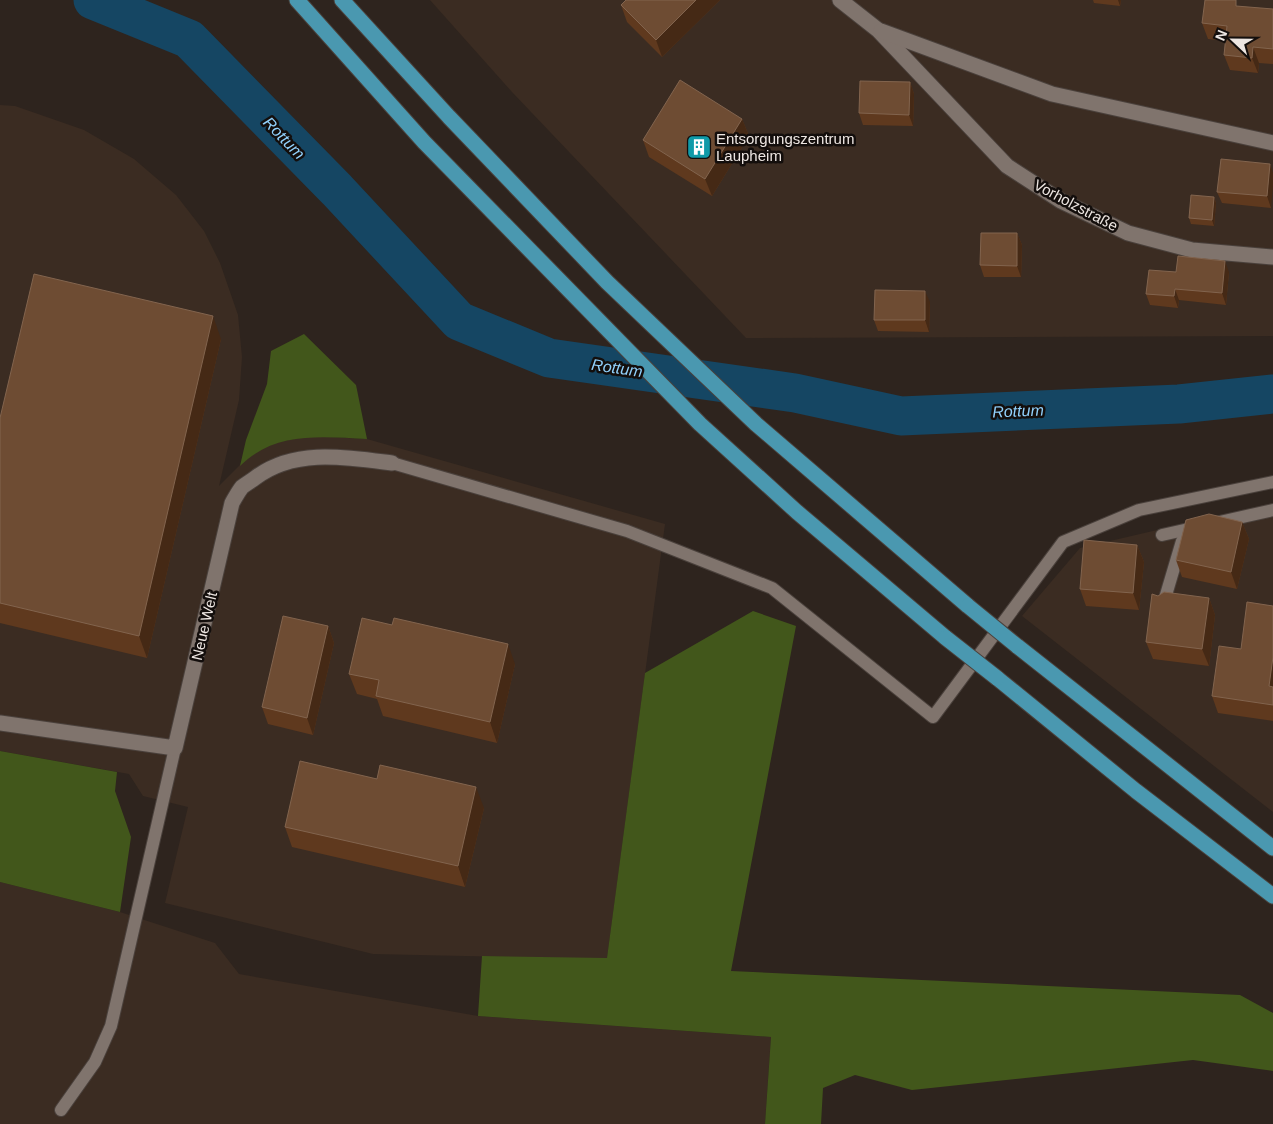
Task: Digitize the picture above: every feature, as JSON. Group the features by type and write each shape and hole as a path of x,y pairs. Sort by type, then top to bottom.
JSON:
{"highway":[{"path":"298,0 424,142 700,424 798,512 946,638 1136,791 1273,896"},
{"path":"342,0 449,117 594,268 756,424 968,606 1273,848"}],"street":[{"name":"Vorholzstraße","path":"840,0 878,30 1007,166 1061,201 1128,233 1192,250 1273,257"},
{"name":"Vorholzstraße","path":"878,30 1052,94 1273,143"},
{"name":"Neue Welt","path":"175,748 232,504 243,486 263,472 286,461 317,457 351,458 392,463"},
{"path":"0,723 175,748"}],"lane":[{"path":"392,463 627,530 772,588 932,717 1063,542 1139,510 1273,482"},
{"path":"1162,535 1273,510"},
{"path":"1163,605 1185,530"},
{"path":"61,1110 95,1062 111,1026 175,748"}],"shaded area":[{"path":"430,0 1273,0 1273,336 746,338 512,92"},
{"path":"0,105 15,106 84,130 134,159 176,195 204,231 220,263 238,315 242,357 239,400 219,486 251,454 278,442 309,436 367,439 665,524 607,959 373,954 165,903 188,807 143,796 129,774 0,751"},
{"path":"1273,503 1273,812 1022,616 1080,548"},
{"path":"0,882 120,912 215,943 239,974 478,1016 771,1037 765,1124 0,1124"}],"green space":[{"path":"304,334 356,385 367,439 316,437 283,442 268,447 240,466 246,440 267,384 271,351"},
{"path":"753,611 796,626 731,971 1240,995 1273,1013 1273,1071 1193,1060 912,1090 855,1075 823,1088 821,1124 765,1124 771,1037 478,1016 482,956 607,958 645,673"},
{"path":"0,751 117,772 115,791 131,837 120,912 0,882"}],"building":[{"path":"626,0 696,0 656,40 621,5"},
{"path":"1205,0 1236,0 1236,6 1273,9 1273,49 1253,47 1252,58 1224,55 1227,26 1202,23"},
{"name":"Entsorgungszentrum Laupheim","path":"680,80 742,119 705,179 643,140"},
{"path":"860,81 910,82 909,115 859,113"},
{"path":"1221,159 1270,164 1267,196 1217,192"},
{"path":"1191,195 1214,197 1212,220 1189,218"},
{"path":"981,233 1017,233 1017,266 980,265"},
{"path":"1178,256 1225,261 1222,293 1175,289 1174,296 1146,294 1149,270 1176,272"},
{"path":"34,274 213,316 139,636 0,603 0,418"},
{"path":"875,290 925,291 925,320 874,320"},
{"path":"1209,514 1242,522 1231,572 1176,560 1186,520"},
{"path":"1084,540 1137,545 1133,593 1080,589"},
{"path":"1164,592 1209,598 1202,649 1146,642 1152,594 1158,596"},
{"path":"1247,602 1273,606 1273,657 1269,686 1273,687 1273,705 1212,696 1219,646 1241,649"},
{"path":"283,616 328,626 307,718 262,707"},
{"path":"362,618 392,625 394,618 508,644 490,722 376,696 379,680 349,674"},
{"path":"300,761 377,779 380,765 476,787 458,866 285,827"}],"waterway":[{"name":"Rottum","path":"93,0 189,39 337,190 459,321 549,358 795,393 901,416 1179,404 1273,394"}],"place":[{"name":"Entsorgungszentrum Laupheim","path":"699,147"}]}
